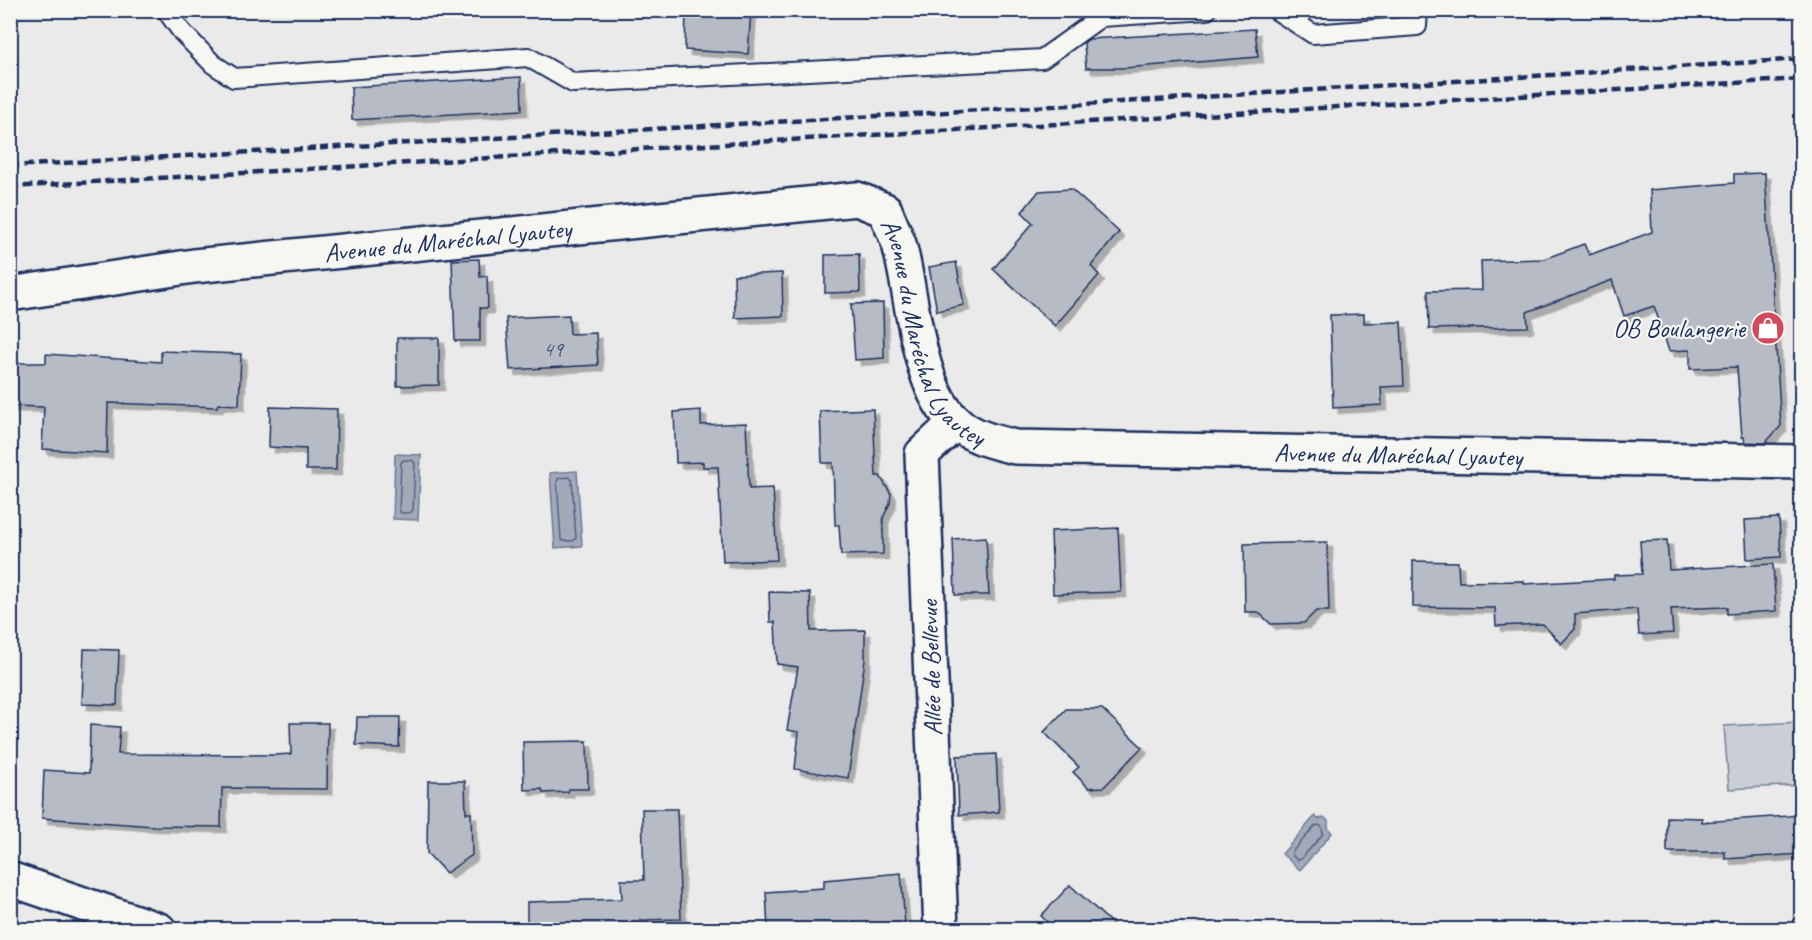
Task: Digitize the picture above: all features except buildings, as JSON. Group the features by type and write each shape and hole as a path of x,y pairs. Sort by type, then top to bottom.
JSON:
{"street":[{"name":"Avenue du Maréchal Lyautey","path":"10,294 194,266 857,199 885,210 898,243 926,370 936,398 956,422 986,440 1015,447 1802,462"},
{"name":"Allée de Bellevue","path":"941,930 921,454 956,422"},
{"path":"10,879 159,930"}],"lane":[{"path":"166,10 182,32 213,64 234,78 528,57 573,83 1042,58 1101,17 1207,10"},
{"path":"1276,10 1313,34 1417,26 1418,10"}],"shaded area":[{"path":"1801,722 1801,785 1729,789 1724,726"}],"water":[{"path":"395,454 421,455 418,520 393,519"},
{"path":"577,471 582,546 555,548 550,473"},
{"path":"1315,816 1318,819 1324,817 1328,821 1328,828 1332,833 1300,870 1282,854"}],"railway":[{"path":"10,166 1155,100 1802,59"},
{"path":"10,187 1802,79"}],"place":[{"name":"OB Boulangerie","path":"1768,328"}]}
